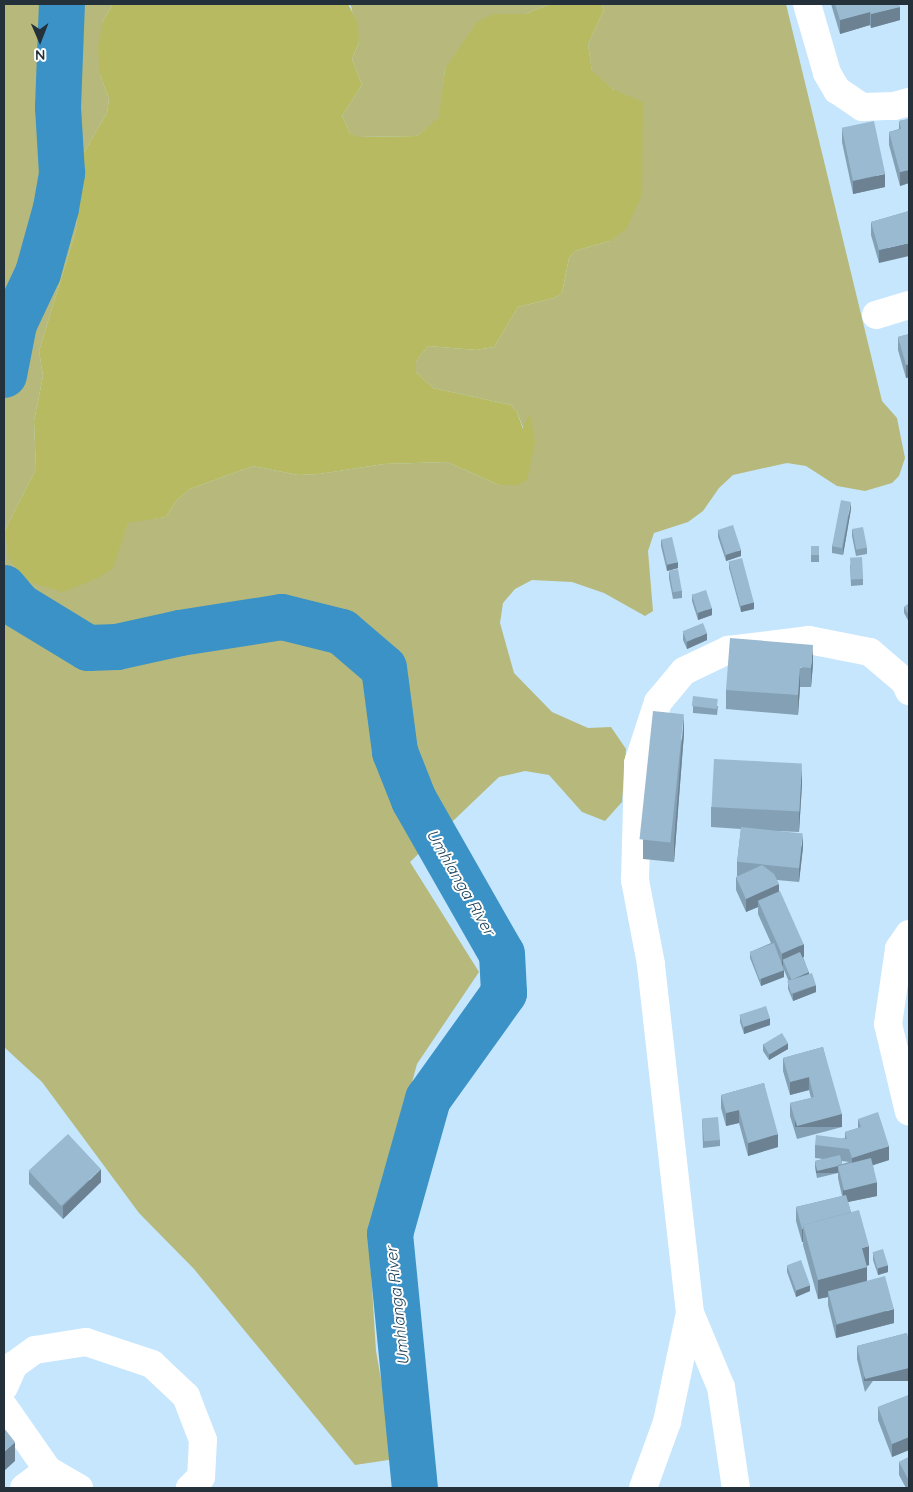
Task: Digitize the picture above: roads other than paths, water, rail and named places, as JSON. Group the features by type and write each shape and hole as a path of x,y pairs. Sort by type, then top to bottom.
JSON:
{"street":[{"path":"807,4 827,73 837,90 862,107 894,106 909,102"},
{"path":"876,315 909,305"},
{"path":"736,1488 721,1387 690,1313 651,964 635,880 638,763 658,702 684,671 728,650 809,640 870,652 904,682 909,691"},
{"path":"909,934 899,949 888,1024 909,1112"},
{"path":"643,1488 667,1422 690,1313"},
{"path":"4,1387 14,1365 34,1350 69,1344 86,1342 152,1364 186,1396 203,1440 201,1477 190,1488"},
{"path":"4,1407 48,1470 78,1488"},
{"path":"24,1488 48,1470"}],"waterway":[{"name":"Umhlanga River","path":"4,375 14,324 38,273 56,208 62,173 58,107 62,4"},
{"name":"Umhlanga River","path":"4,588 19,606 88,648 117,647 180,633 282,617 342,632 384,668 395,752 414,800 502,954 504,993 428,1099 390,1234 415,1488"}]}
